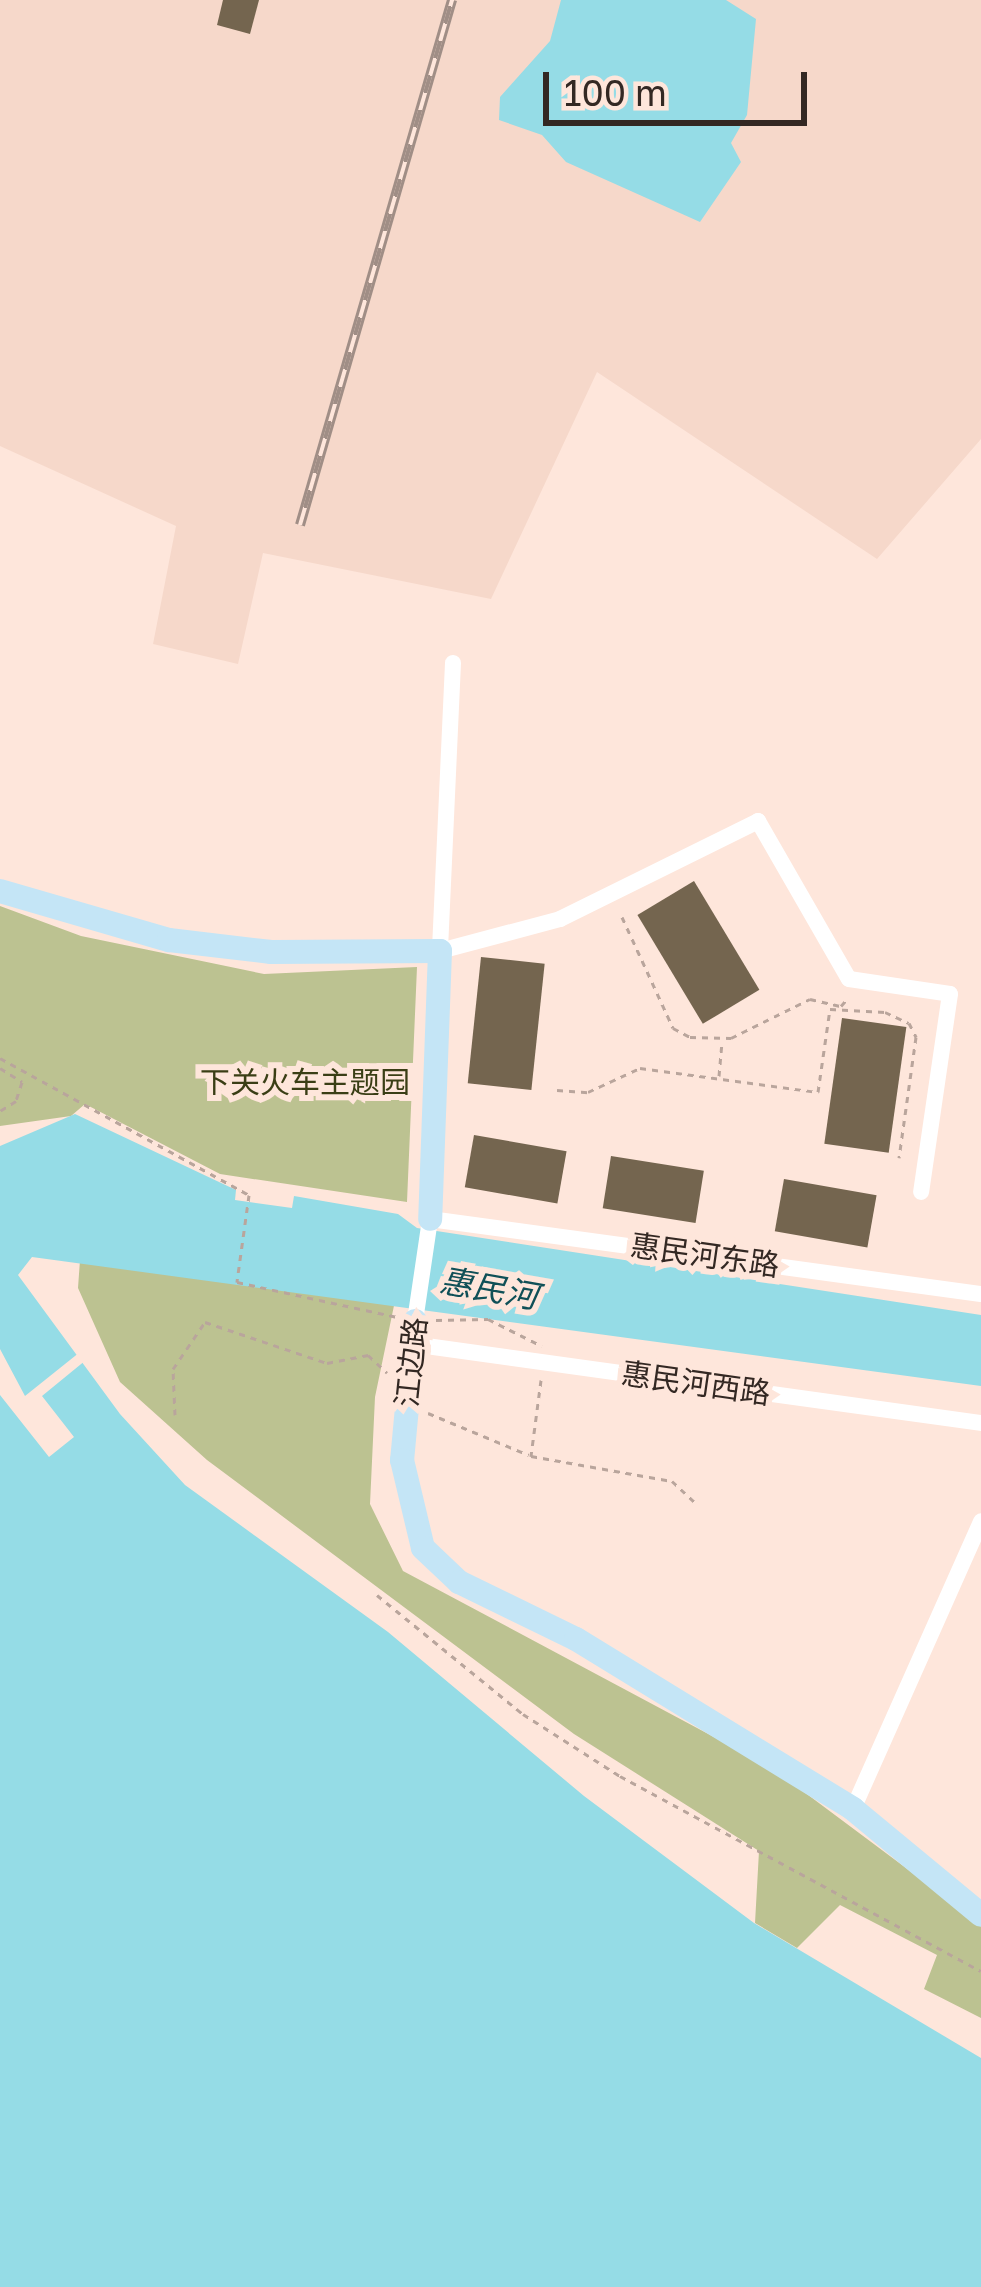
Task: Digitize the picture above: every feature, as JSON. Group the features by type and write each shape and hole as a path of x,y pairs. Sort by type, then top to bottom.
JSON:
{"street":[{"path":"440,951 453,663"},
{"path":"0,891 169,940 271,952 440,951 560,919 758,821 851,979 950,994 921,1192"},
{"name":"江边路","path":"440,951 430,1219 407,1393 408,1509 423,1548 459,1582 652,1683 853,1809 981,1915"},
{"name":"惠民河东路","path":"430,1219 981,1294"},
{"name":"惠民河西路","path":"413,1332 543,1362 981,1423"},
{"path":"853,1809 981,1521"}],"path":[{"path":"622,917 674,1028 722,1040 810,999 896,1015 914,1030 899,1158"},
{"path":"841,1006 851,979"},
{"path":"557,1090 588,1092 640,1068 818,1092 830,1009 841,1006"},
{"path":"719,1078 722,1040"},
{"path":"0,1058 249,1195 237,1282 413,1332 488,1318 542,1341 531,1456"},
{"path":"0,1068 22,1082 16,1101 0,1111"},
{"path":"175,1415 173,1369 205,1322 327,1363 368,1355 433,1418 531,1456 654,1475 698,1504"},
{"path":"377,1595 523,1714 620,1776 981,1971"}],"shaded area":[{"path":"0,0 981,0 981,439 877,559 597,372 491,599 263,553 238,664 153,644 176,526 0,446"}],"green space":[{"name":"下关火车主题园","path":"0,906 81,936 264,974 417,967 407,1202 220,1174 85,1104 71,1116 0,1126"},
{"path":"80,1260 396,1296 375,1397 370,1504 403,1571 772,1768 981,1924 981,2018 924,1989 937,1955 840,1905 797,1948 755,1923 759,1851 574,1734 207,1460 120,1382 78,1288"}],"water":[{"path":"561,0 726,0 756,19 747,115 731,143 741,162 700,222 566,162 542,135 499,120 500,97 550,41"},
{"name":"惠民河","path":"75,1114 236,1190 235,1200 292,1208 294,1196 398,1214 417,1228 981,1315 981,1386 32,1257 18,1275 120,1414 185,1485 388,1632 584,1796 754,1923 981,2058 981,2287 0,2287 0,1146"}],"pier":[{"path":"0,1349 25,1396 80,1352 86,1360 42,1396 74,1437 49,1457 0,1395"}],"building":[{"path":"223,0 259,0 250,34 217,25"},
{"path":"694,881 759,990 703,1024 637,915"},
{"path":"481,957 545,964 531,1090 468,1083"},
{"path":"842,1018 906,1027 889,1153 824,1144"},
{"path":"474,1135 567,1151 557,1204 465,1187"},
{"path":"611,1156 704,1171 696,1223 603,1208"},
{"path":"784,1179 877,1195 867,1248 775,1231"}],"railway":[{"path":"300,525 452,0"}]}
